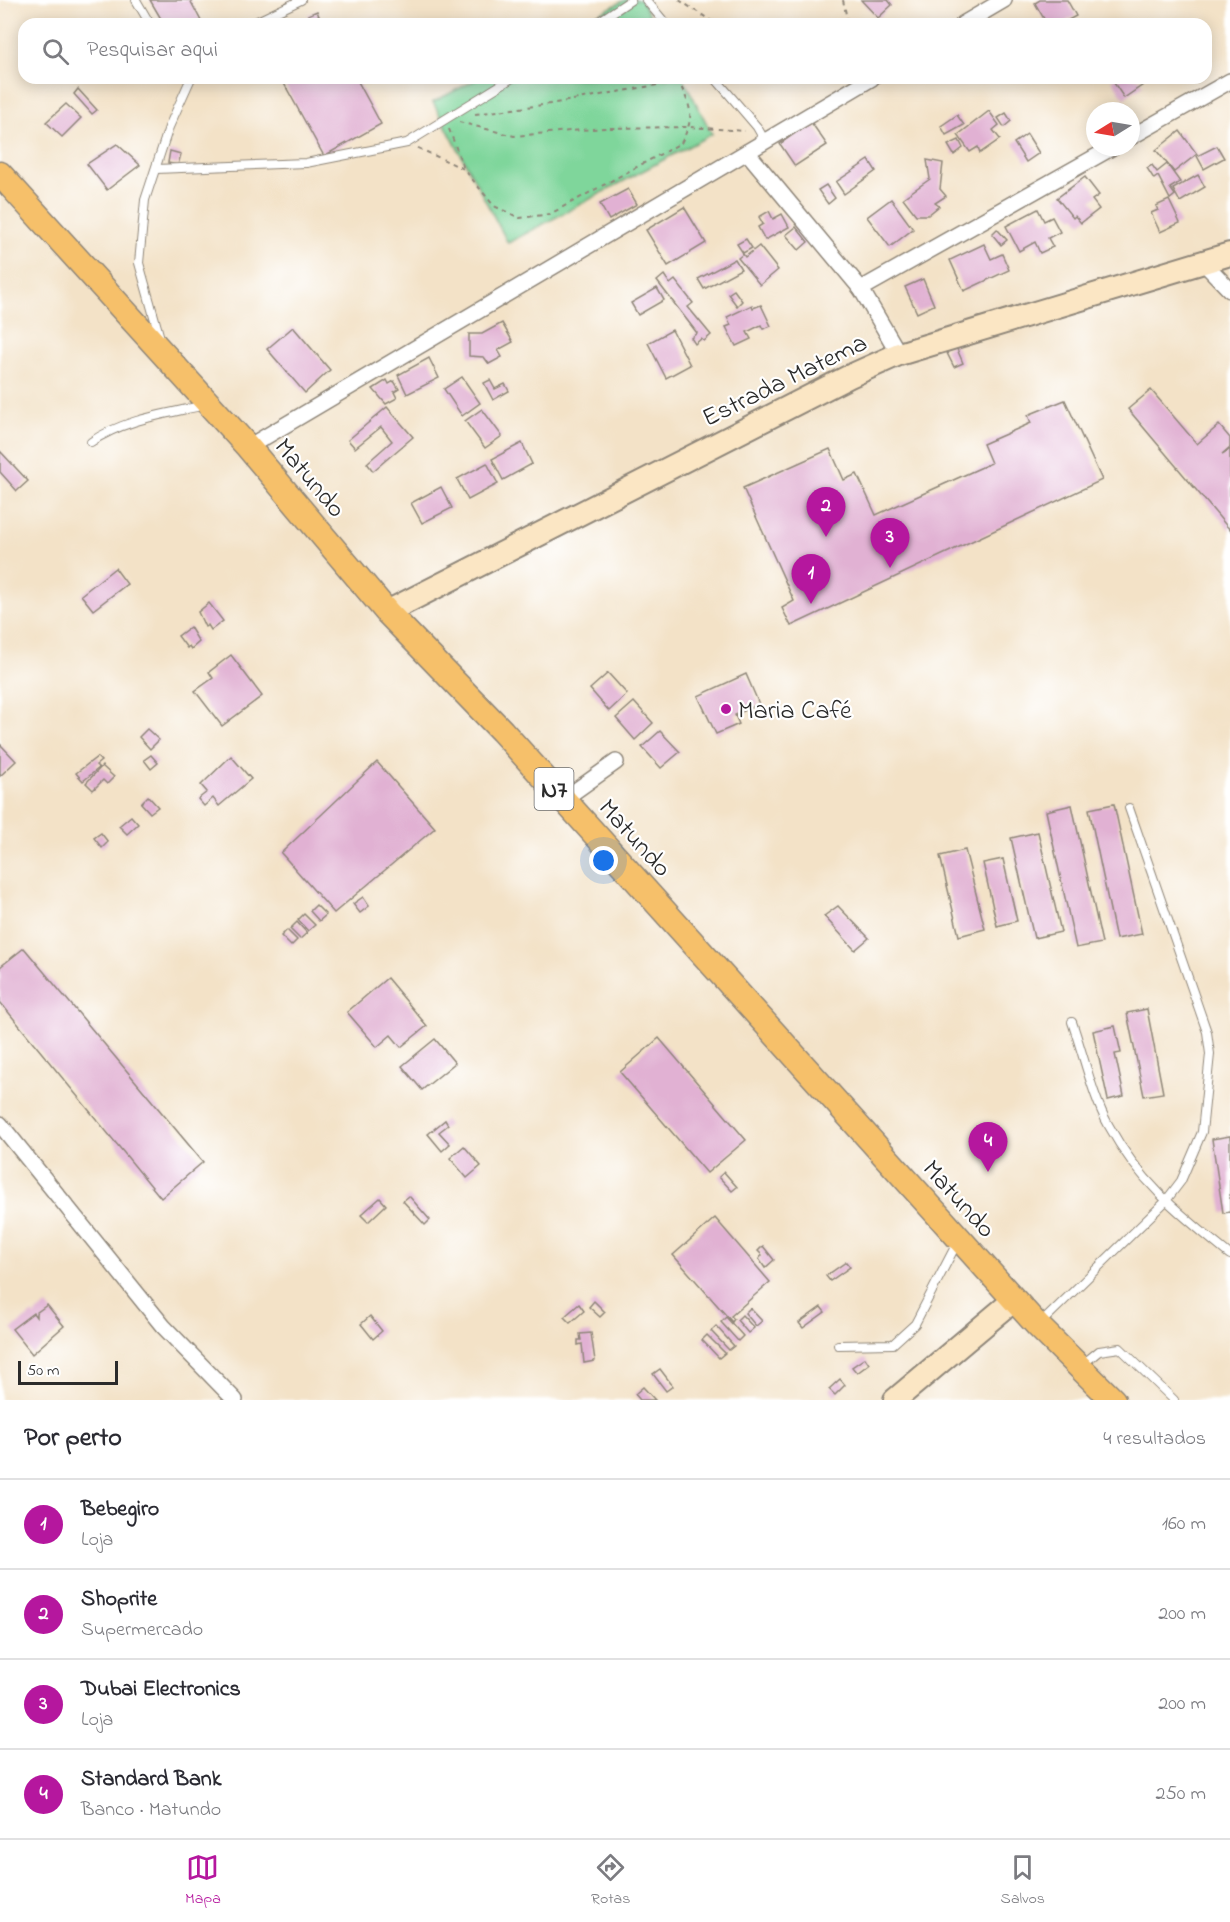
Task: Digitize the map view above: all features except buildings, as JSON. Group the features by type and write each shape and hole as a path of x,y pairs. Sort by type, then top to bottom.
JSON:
{"main road":[{"name":"Matundo","path":"0,174 248,447 387,612 564,799 1014,1300 1113,1400"}],"street":[{"path":"973,18 1004,0"},
{"path":"1140,132 1230,81"},
{"path":"248,447 747,152 762,136 861,84"},
{"path":"747,152 861,289 899,354"},
{"path":"861,289 1097,156"},
{"name":"Estrada Matema","path":"387,612 850,376 899,354 1230,254"},
{"path":"1204,262 1230,290"},
{"path":"564,799 616,762"},
{"path":"0,1124 163,1326 235,1400"},
{"path":"895,1400 1014,1300"}],"lane":[{"path":"136,0 146,18"},
{"path":"264,18 302,0"},
{"path":"604,18 631,0"},
{"path":"646,0 661,18"},
{"path":"166,357 150,309 139,263 145,200 169,127 186,84"},
{"path":"156,169 306,163 407,143 502,84"},
{"path":"720,84 762,136"},
{"path":"91,442 105,432 124,424 209,404"},
{"path":"1038,1326 1166,1202 1181,1181 1202,1132 1210,1054 1207,1032 1129,808"},
{"path":"1072,1022 1107,1124 1136,1170 1166,1202 1230,1255"},
{"path":"838,1345 893,1344 915,1324 959,1239"},
{"path":"1080,1367 1099,1351 1120,1348 1174,1400"}],"path":[{"path":"680,0 707,18"},
{"path":"843,0 848,18"},
{"path":"445,118 550,105 658,84"},
{"path":"445,118 464,169 494,206 520,218 550,214 681,143 690,127 692,111 680,84"},
{"path":"445,118 514,136 604,128 690,127 762,136"},
{"path":"407,143 464,169"}],"green space":[{"path":"625,0 641,0 651,18 591,18"},
{"path":"468,84 686,84 712,134 508,243 433,102"}],"place":[{"name":"Shoprite","path":"826,537"},
{"name":"Dubai Electronics","path":"890,568"},
{"name":"Bebegiro","path":"811,604"},
{"name":"Maria Café","path":"726,709"},
{"name":"Standard Bank","path":"988,1172"}]}
